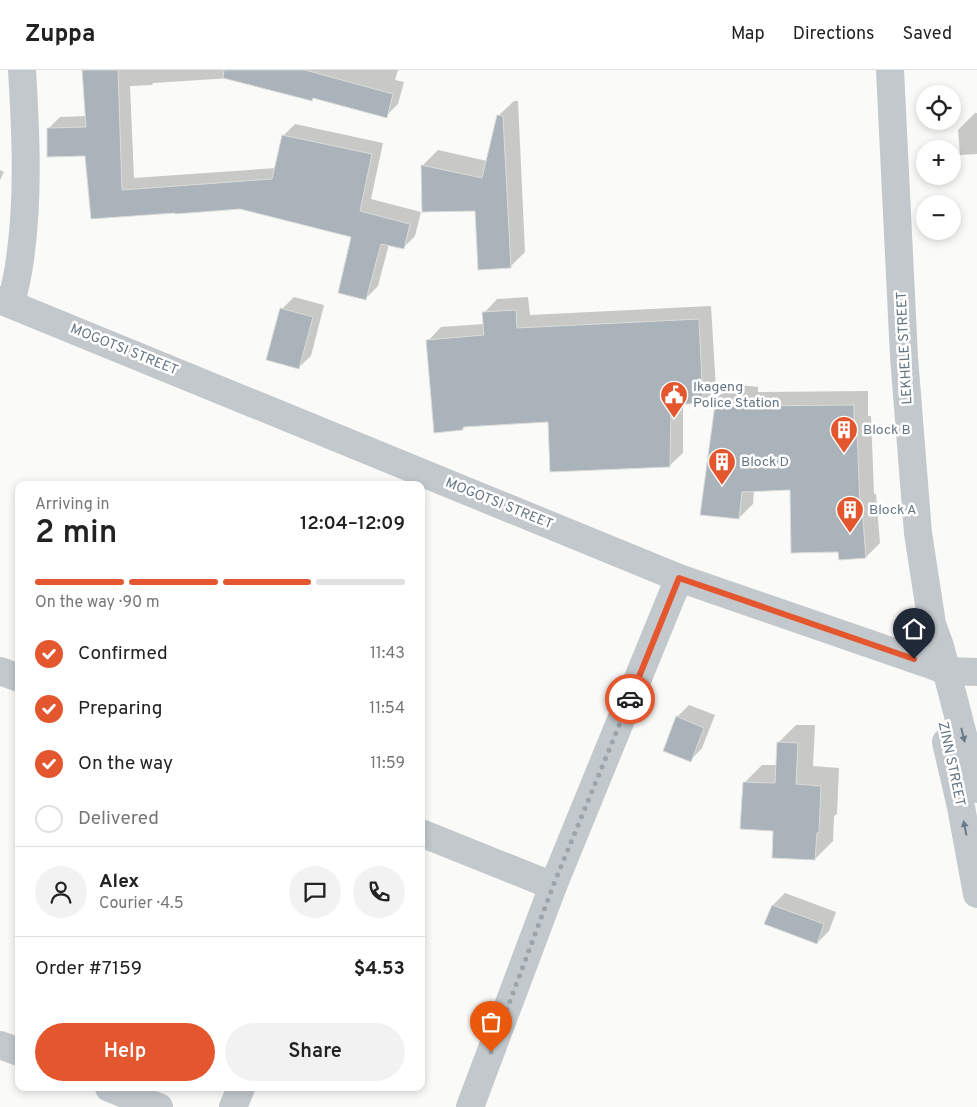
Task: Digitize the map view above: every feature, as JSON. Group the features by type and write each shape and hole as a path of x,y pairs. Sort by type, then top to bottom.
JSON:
{"street":[{"path":"5,302 19,267 24,222 26,129 22,70"},
{"name":"LEKHELE STREET","path":"890,70 904,357 917,524 932,624 930,645 939,668"},
{"name":"MOGOTSI STREET","path":"5,302 679,578 939,668 977,672"},
{"path":"470,1107 553,886 679,578"},
{"name":"ZINN STREET","path":"939,668 977,789"},
{"name":"ZINN STREET","path":"939,668 942,721 977,894"},
{"path":"0,671 15,677"},
{"path":"425,835 553,886"},
{"path":"0,1045 15,1051"},
{"path":"117,1091 159,1107"},
{"path":"233,1107 240,1091"}],"building":[{"path":"82,70 118,70 122,190 272,179 282,135 372,154 360,211 410,224 404,249 381,244 366,300 338,293 351,237 240,209 91,219 85,156 47,157 47,128 86,127"},
{"path":"224,70 305,70 393,94 387,118 313,98 312,101 223,78"},
{"path":"497,115 503,116 511,268 478,270 475,211 422,212 421,165 482,178"},
{"path":"280,308 313,317 299,369 266,360"},
{"path":"516,310 517,328 699,319 703,403 671,405 670,467 550,472 548,422 463,427 463,430 434,433 426,340 484,335 482,312"},
{"path":"716,397 745,401 744,406 854,405 854,429 857,429 860,507 862,507 866,558 839,560 838,552 791,553 790,490 742,492 739,519 700,515"},
{"path":"676,716 704,728 691,762 663,751"},
{"path":"777,742 798,743 796,784 821,786 819,833 817,833 815,860 772,858 773,831 740,829 743,782 775,783"},
{"path":"772,905 824,924 817,944 764,924"}],"way so far":[{"path":"491,1052 553,886 630,699"}],"place":[{"name":"Ikageng Police Station","path":"674,419"},
{"name":"Block B","path":"844,454"},
{"name":"Block D","path":"722,486"},
{"name":"Block A","path":"850,534"}],"route":[{"path":"630,699 679,578 914,659"}]}
